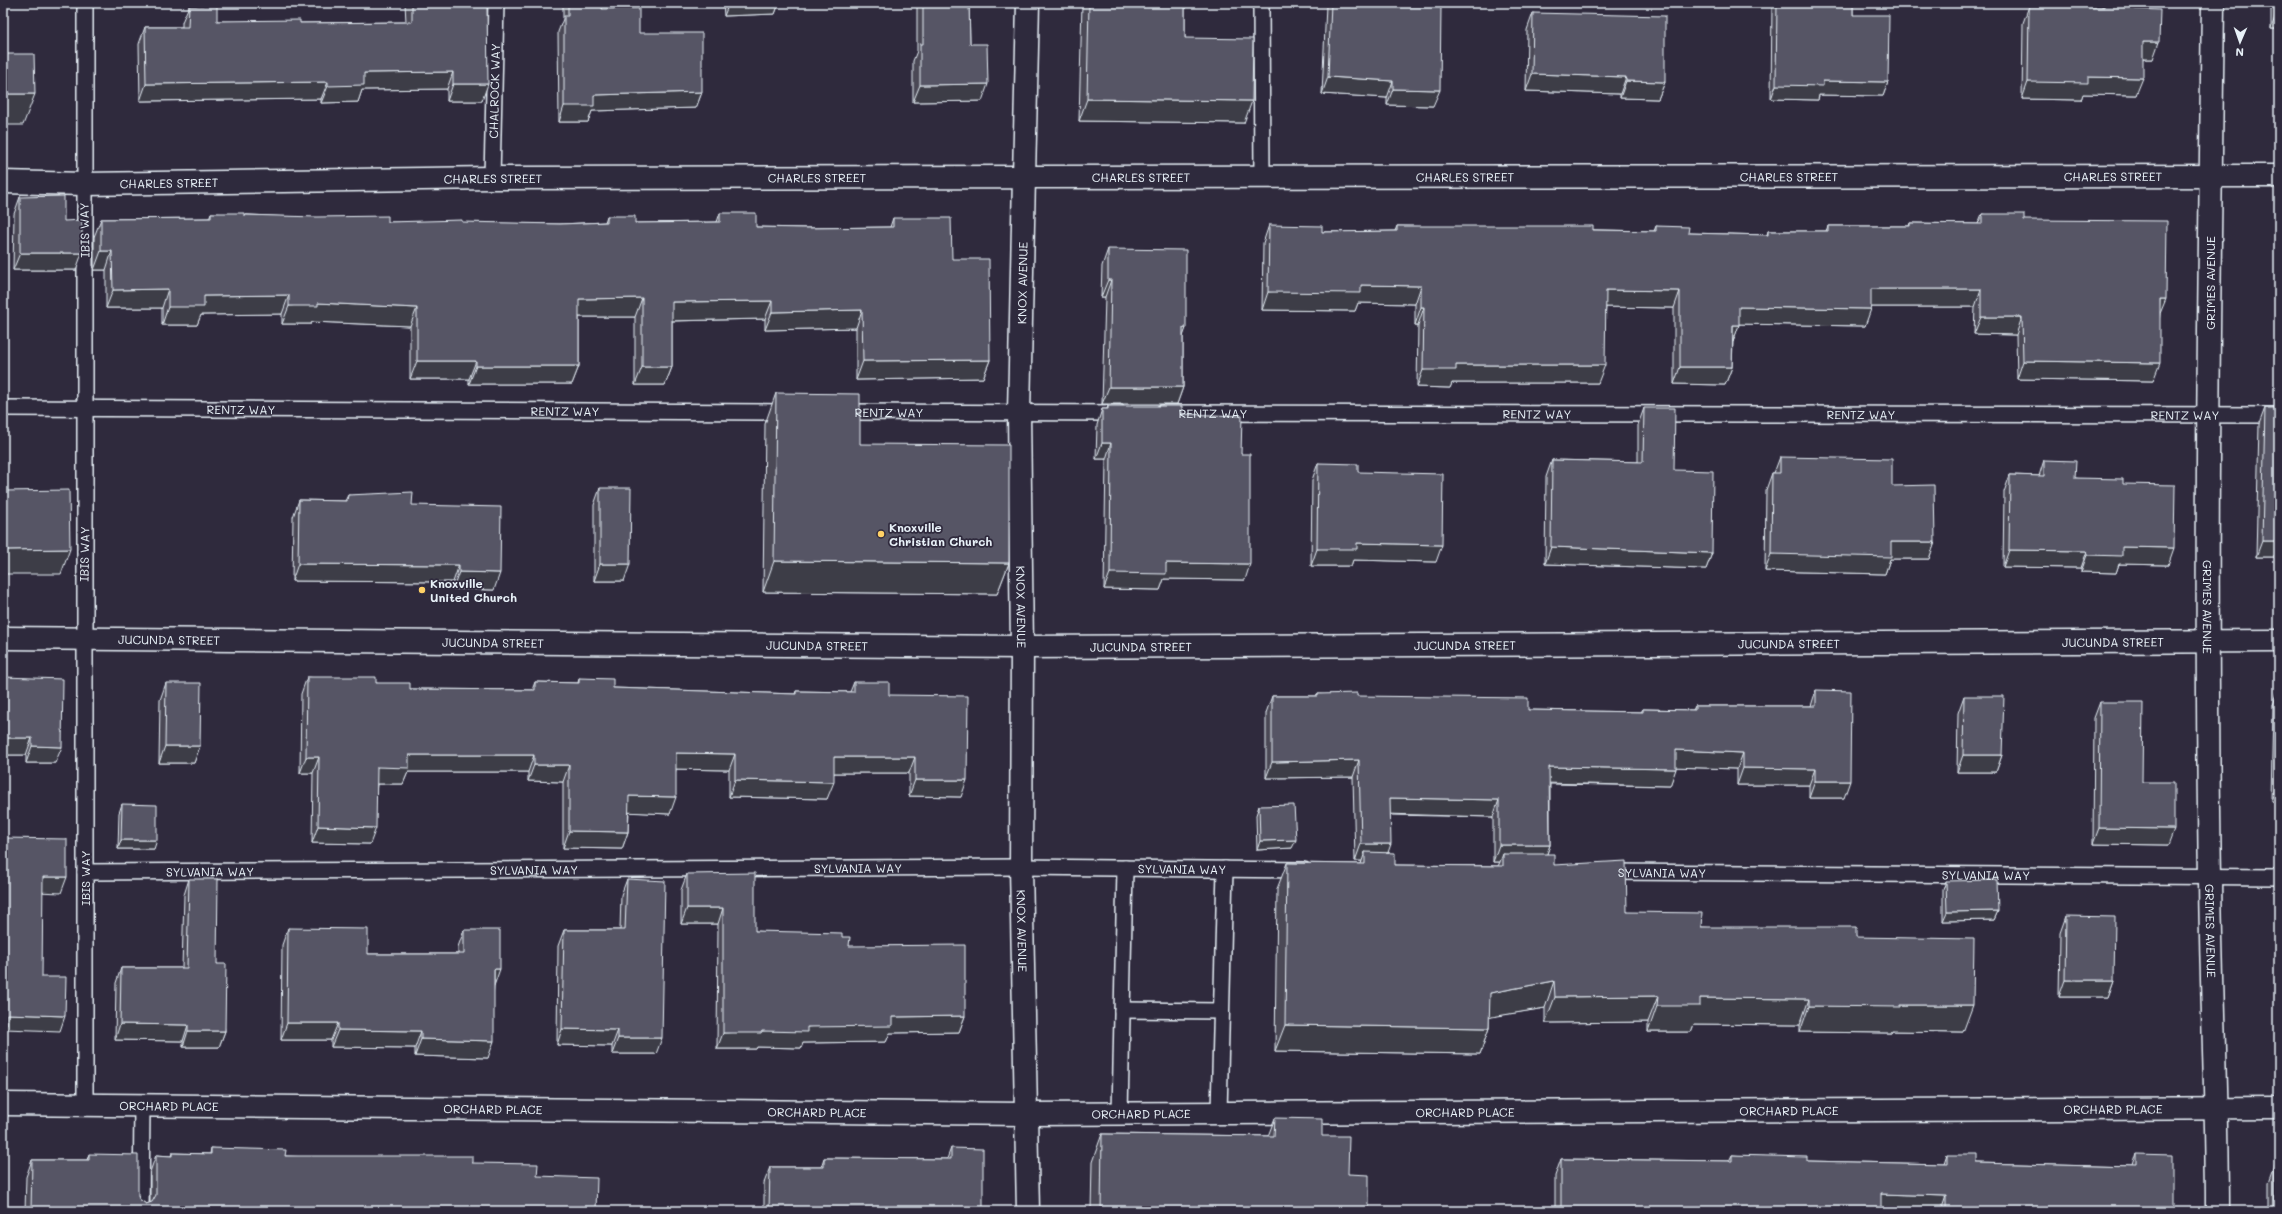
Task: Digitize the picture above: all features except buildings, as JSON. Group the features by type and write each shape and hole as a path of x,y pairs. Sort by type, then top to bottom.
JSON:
{"street":[{"name":"KNOX AVENUE","path":"1028,3 1019,413 1022,647 1021,867 1028,1211"},
{"name":"GRIMES AVENUE","path":"2213,3 2210,176 2209,641 2210,878 2217,1108 2217,1211"},
{"name":"CHARLES STREET","path":"3,182 84,184 492,178 2279,176"},
{"name":"JUCUNDA STREET","path":"3,638 83,640 1022,647 2279,641"},
{"name":"ORCHARD PLACE","path":"3,1104 1027,1114 2279,1108"}],"lane":[{"name":"IBIS WAY","path":"85,3 84,184 86,408 83,640 85,1104"},
{"name":"CHALROCK WAY","path":"492,178 496,3"},
{"path":"1261,3 1262,177"},
{"name":"RENTZ WAY","path":"3,408 804,412"},
{"name":"RENTZ WAY","path":"828,412 1131,413"},
{"name":"RENTZ WAY","path":"1147,413 2279,415"},
{"name":"SYLVANIA WAY","path":"85,872 1021,867 1320,870"},
{"path":"1120,1114 1125,868"},
{"path":"1219,1113 1225,869"},
{"name":"SYLVANIA WAY","path":"1590,872 2210,878 2279,877"},
{"path":"1122,1010 1221,1011"},
{"path":"141,1211 142,1106"}],"place":[{"name":"Knoxville Christian Church","path":"881,534"},
{"name":"Knoxville United Church","path":"422,590"}]}
